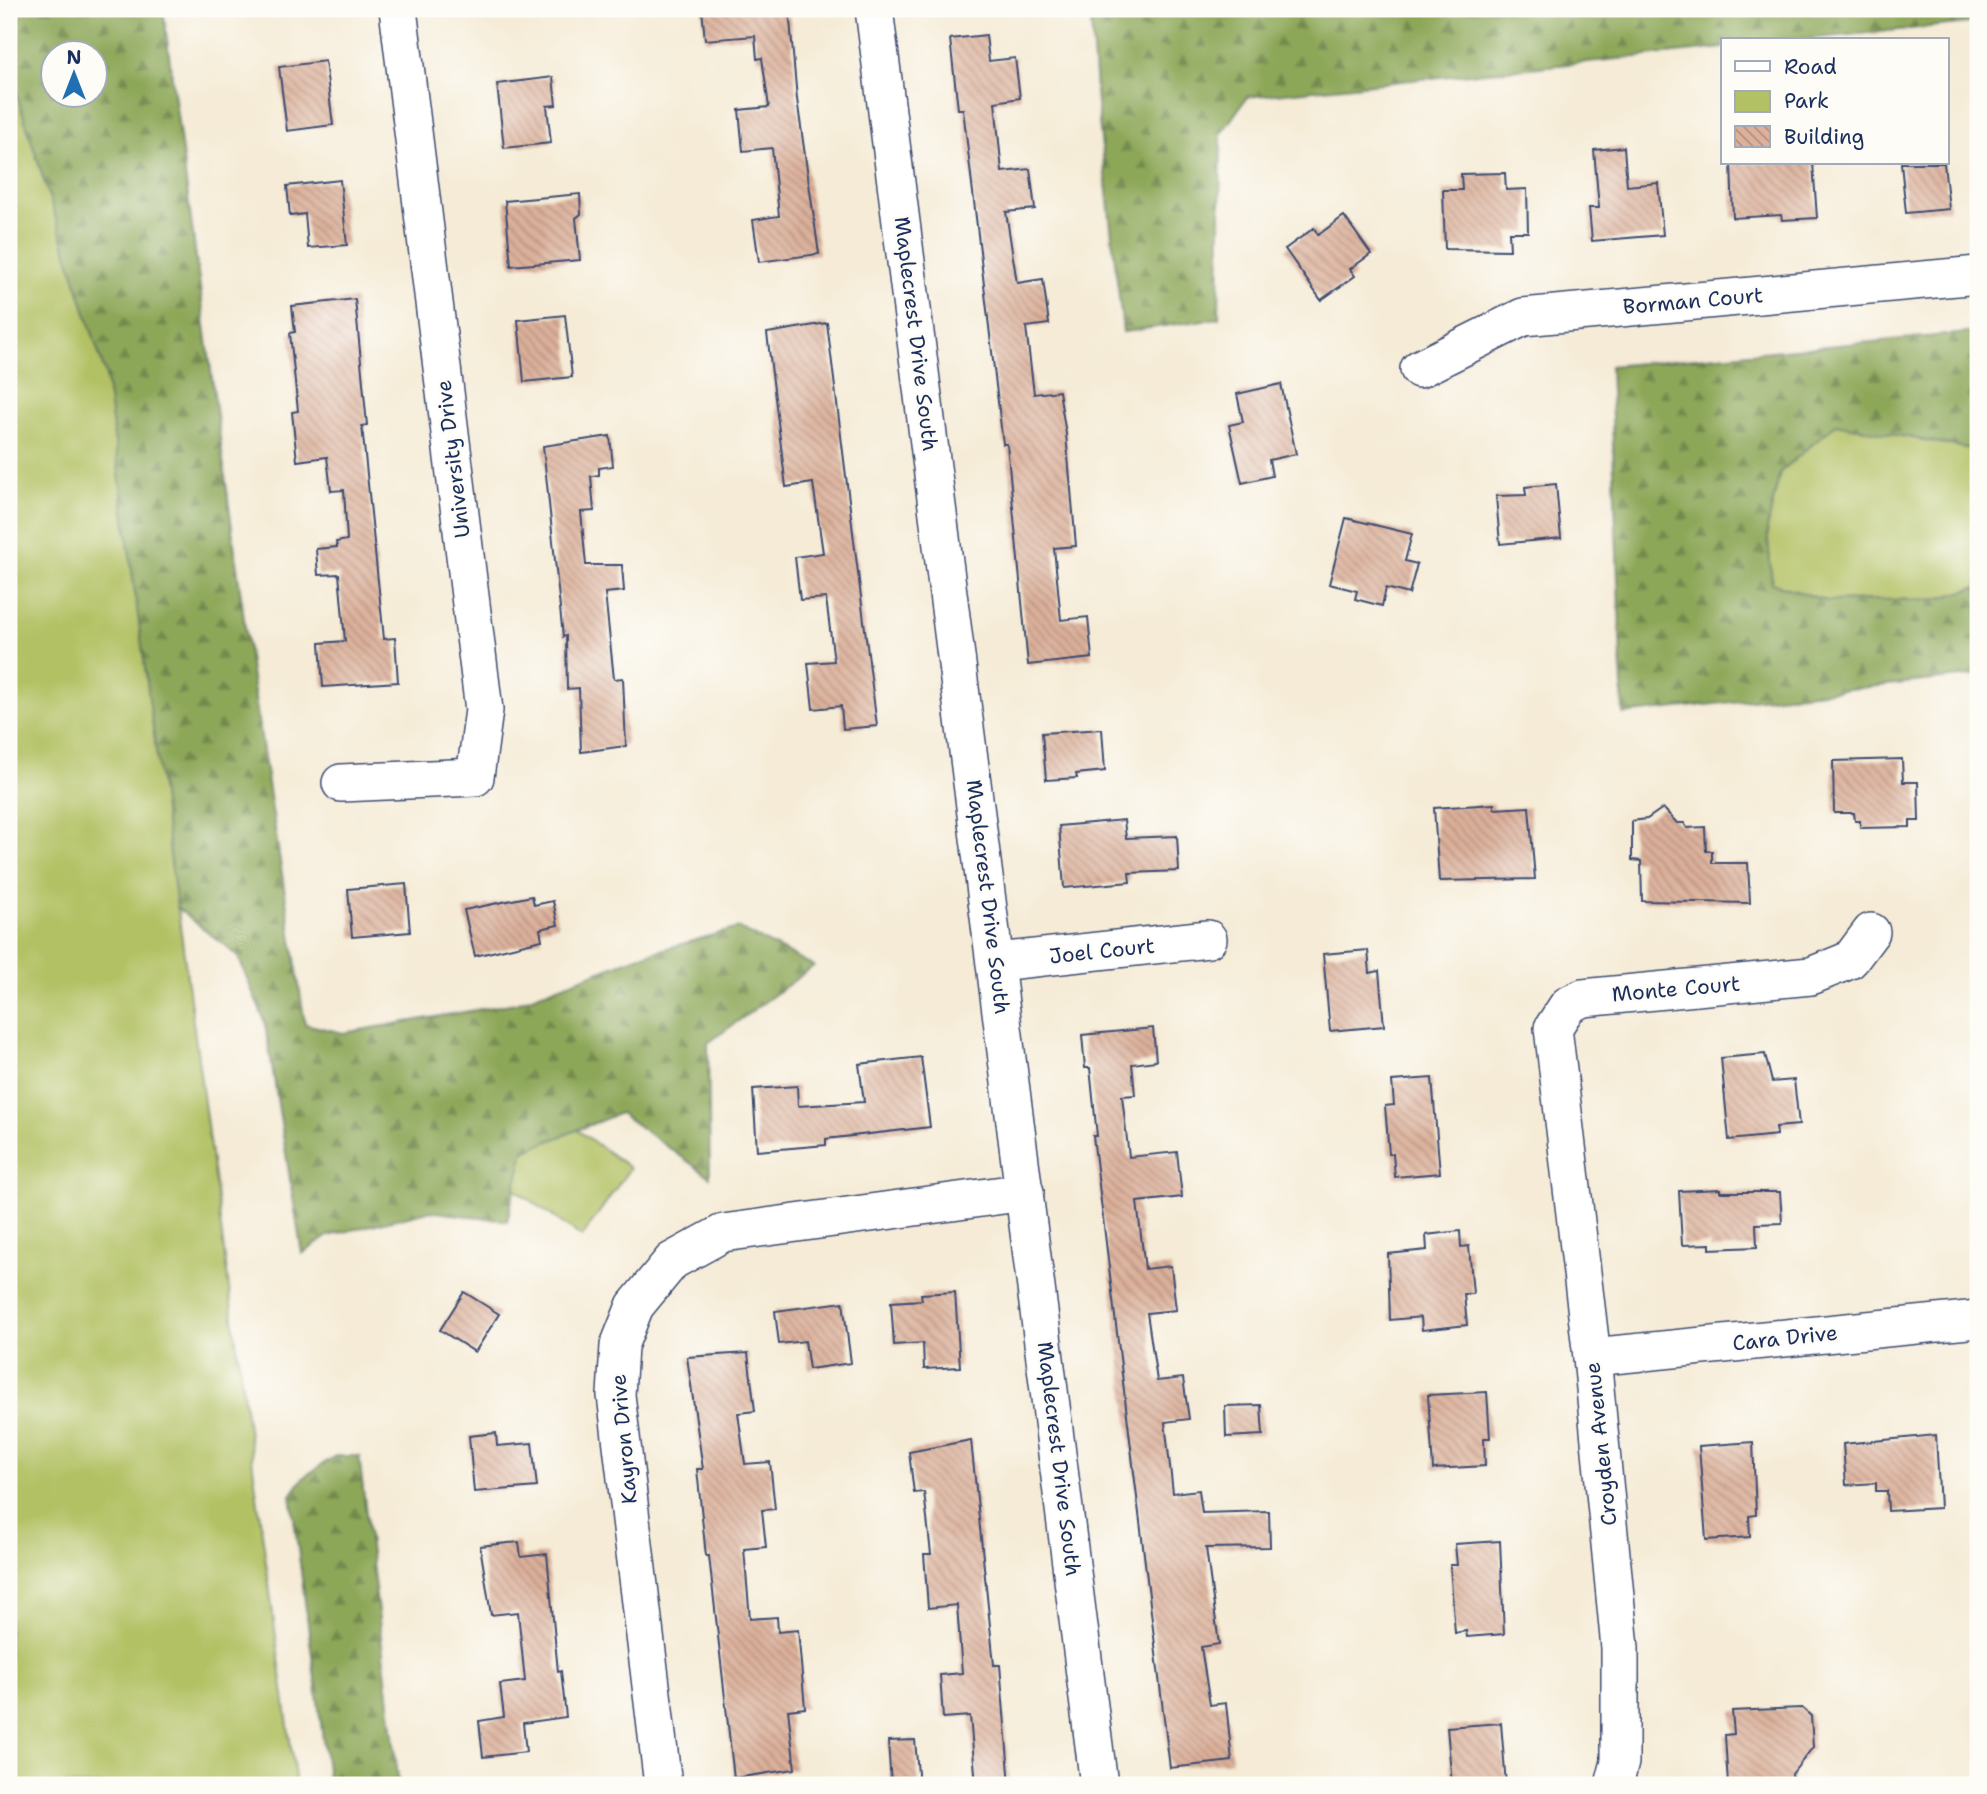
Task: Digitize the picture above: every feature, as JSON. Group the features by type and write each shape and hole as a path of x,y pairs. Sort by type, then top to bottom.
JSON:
{"street":[{"name":"University Drive","path":"341,783 475,777 484,710 398,9"},
{"name":"Maplecrest Drive South","path":"874,9 997,962 1099,1785"},
{"name":"Borman Court","path":"1419,369 1523,317 1978,275"},
{"name":"Monte Court","path":"1563,1103 1553,1028 1568,1005 1583,998 1811,976 1850,960 1871,932"},
{"name":"Joel Court","path":"997,962 1208,939"},
{"name":"Croyden Avenue","path":"1563,1103 1592,1357 1620,1648 1620,1762 1614,1785"},
{"name":"Kayron Drive","path":"663,1785 616,1395 619,1346 635,1306 673,1261 723,1233 1026,1192"},
{"name":"Cara Drive","path":"1592,1357 1978,1319"}],"green space":[{"path":"9,9 163,9 252,679 305,1024 343,1033 516,1003 640,956 738,928 814,966 708,1043 710,1177 620,1113 524,1151 507,1221 428,1211 328,1236 302,1254 265,1023 238,956 177,908 106,376 9,70"},
{"path":"1090,9 1978,9 1978,22 1818,38 1721,38 1721,48 1247,97 1221,134 1219,318 1123,332 1097,104"},
{"path":"9,70 106,376 296,1785 9,1785"},
{"path":"1978,332 1978,450 1836,424 1780,472 1767,528 1772,583 1827,601 1937,599 1978,587 1978,675 1623,714 1610,366"},
{"path":"1836,424 1978,450 1978,587 1937,599 1827,601 1772,583 1767,528 1780,472"},
{"path":"537,1101 630,1168 582,1237 482,1166"},
{"path":"335,1456 359,1456 399,1785 329,1785 291,1495 304,1477"}],"building":[{"path":"702,9 789,9 797,99 819,254 759,262 753,220 779,216 772,148 743,151 739,110 769,107 762,58 757,59 755,36 705,40"},
{"path":"986,35 989,61 1015,58 1020,98 995,102 1002,172 1030,169 1035,209 1006,212 1017,283 1043,279 1049,324 1026,327 1034,394 1059,391 1066,434 1076,546 1054,548 1061,620 1088,617 1092,658 1028,665 1007,444 1003,444 963,109 958,109 950,39"},
{"path":"325,61 333,125 287,131 279,67"},
{"path":"553,77 556,105 547,106 551,143 504,148 497,84"},
{"path":"1624,147 1627,186 1658,183 1663,235 1592,241 1589,208 1599,208 1594,150"},
{"path":"1731,164 1813,164 1817,218 1782,220 1781,215 1733,218"},
{"path":"1901,164 1944,164 1949,209 1906,213"},
{"path":"1505,173 1506,190 1527,189 1528,232 1509,232 1510,250 1445,249 1443,190 1462,190 1461,174"},
{"path":"340,180 347,245 308,248 305,214 290,216 287,186"},
{"path":"580,194 581,214 576,218 580,260 511,266 505,201"},
{"path":"1344,216 1371,254 1350,269 1355,276 1321,300 1285,249 1314,228 1318,235"},
{"path":"355,299 367,425 362,426 384,639 395,638 398,682 323,687 320,643 345,641 339,574 318,575 316,549 337,547 336,542 347,540 344,490 331,491 327,457 297,461 292,412 298,411 290,333 295,332 292,306"},
{"path":"565,315 572,377 524,382 518,320"},
{"path":"827,323 877,726 843,729 841,706 813,709 808,663 834,661 826,598 800,600 795,557 823,553 813,483 786,487 767,333"},
{"path":"1281,384 1296,454 1269,460 1272,476 1242,483 1229,425 1243,422 1237,394"},
{"path":"610,436 613,466 599,468 599,475 591,476 594,511 581,512 586,565 622,565 624,591 605,593 614,679 623,678 626,746 581,752 579,688 567,689 566,636 563,637 543,446"},
{"path":"1556,484 1561,538 1500,544 1496,496 1526,495 1525,487"},
{"path":"1346,518 1412,534 1405,561 1417,564 1409,594 1386,588 1382,606 1355,599 1357,591 1329,584"},
{"path":"1102,729 1105,771 1076,774 1077,778 1046,780 1042,733"},
{"path":"1902,759 1903,782 1918,782 1919,821 1910,821 1910,827 1860,828 1860,821 1855,821 1854,813 1834,813 1833,761"},
{"path":"1494,804 1494,809 1529,807 1535,879 1439,881 1434,808"},
{"path":"1663,808 1677,823 1684,823 1687,828 1705,827 1706,851 1712,851 1712,863 1748,863 1750,903 1642,901 1641,861 1632,860 1632,821 1647,819"},
{"path":"1124,820 1126,838 1177,836 1179,871 1129,873 1130,882 1064,888 1059,826"},
{"path":"406,884 410,932 352,937 348,889"},
{"path":"532,896 534,905 553,901 558,925 540,929 542,940 475,956 464,910"},
{"path":"1368,950 1370,973 1379,971 1384,1026 1330,1031 1323,954"},
{"path":"1153,1028 1156,1061 1132,1064 1135,1095 1122,1096 1129,1157 1177,1152 1182,1197 1137,1202 1145,1269 1171,1266 1176,1310 1147,1313 1157,1381 1183,1378 1189,1419 1165,1422 1173,1493 1199,1490 1202,1513 1269,1511 1270,1547 1206,1548 1219,1644 1201,1647 1210,1705 1226,1703 1232,1761 1170,1768 1093,1136 1097,1136 1090,1068 1085,1068 1082,1035"},
{"path":"1765,1054 1772,1082 1794,1080 1799,1125 1776,1127 1777,1135 1729,1140 1721,1058"},
{"path":"921,1057 930,1127 826,1139 826,1145 757,1151 753,1089 797,1086 798,1106 864,1102 859,1064"},
{"path":"1432,1078 1440,1173 1395,1177 1393,1154 1389,1154 1385,1106 1394,1105 1392,1081"},
{"path":"1720,1189 1720,1192 1780,1192 1782,1223 1756,1224 1757,1247 1710,1249 1710,1244 1682,1245 1679,1191"},
{"path":"1460,1231 1461,1247 1469,1246 1473,1294 1464,1294 1467,1325 1422,1330 1421,1317 1390,1320 1388,1254 1427,1250 1426,1235"},
{"path":"464,1292 499,1314 475,1352 440,1330"},
{"path":"955,1292 960,1367 924,1369 923,1343 894,1345 891,1302 922,1300 921,1294"},
{"path":"843,1302 851,1363 809,1369 805,1341 779,1344 775,1311"},
{"path":"748,1353 755,1411 738,1413 745,1464 770,1462 775,1509 762,1510 766,1547 744,1549 750,1619 777,1617 778,1632 798,1630 805,1708 788,1710 795,1769 734,1778 697,1469 703,1469 687,1357"},
{"path":"1487,1392 1490,1438 1484,1438 1485,1466 1433,1469 1428,1395"},
{"path":"1261,1405 1263,1435 1226,1437 1225,1406"},
{"path":"496,1433 497,1446 532,1443 537,1487 474,1492 469,1436"},
{"path":"1936,1435 1940,1508 1888,1511 1887,1491 1876,1491 1876,1483 1846,1485 1843,1444"},
{"path":"971,1440 994,1665 1000,1665 1010,1785 976,1785 970,1716 943,1718 940,1675 962,1673 957,1605 928,1608 924,1554 931,1554 924,1492 914,1493 909,1452"},
{"path":"1753,1442 1756,1515 1749,1516 1750,1537 1706,1540 1699,1446"},
{"path":"1500,1541 1504,1634 1467,1637 1466,1631 1455,1633 1450,1565 1457,1565 1455,1544"},
{"path":"519,1542 521,1557 547,1554 558,1672 561,1671 566,1717 523,1723 526,1752 483,1757 479,1721 504,1717 500,1684 525,1681 518,1612 491,1615 480,1546"},
{"path":"1802,1708 1811,1716 1813,1747 1792,1774 1793,1783 1728,1785 1725,1735 1734,1734 1732,1711"},
{"path":"1501,1723 1506,1785 1452,1785 1447,1727"},
{"path":"915,1740 919,1785 891,1785 888,1741"}]}
